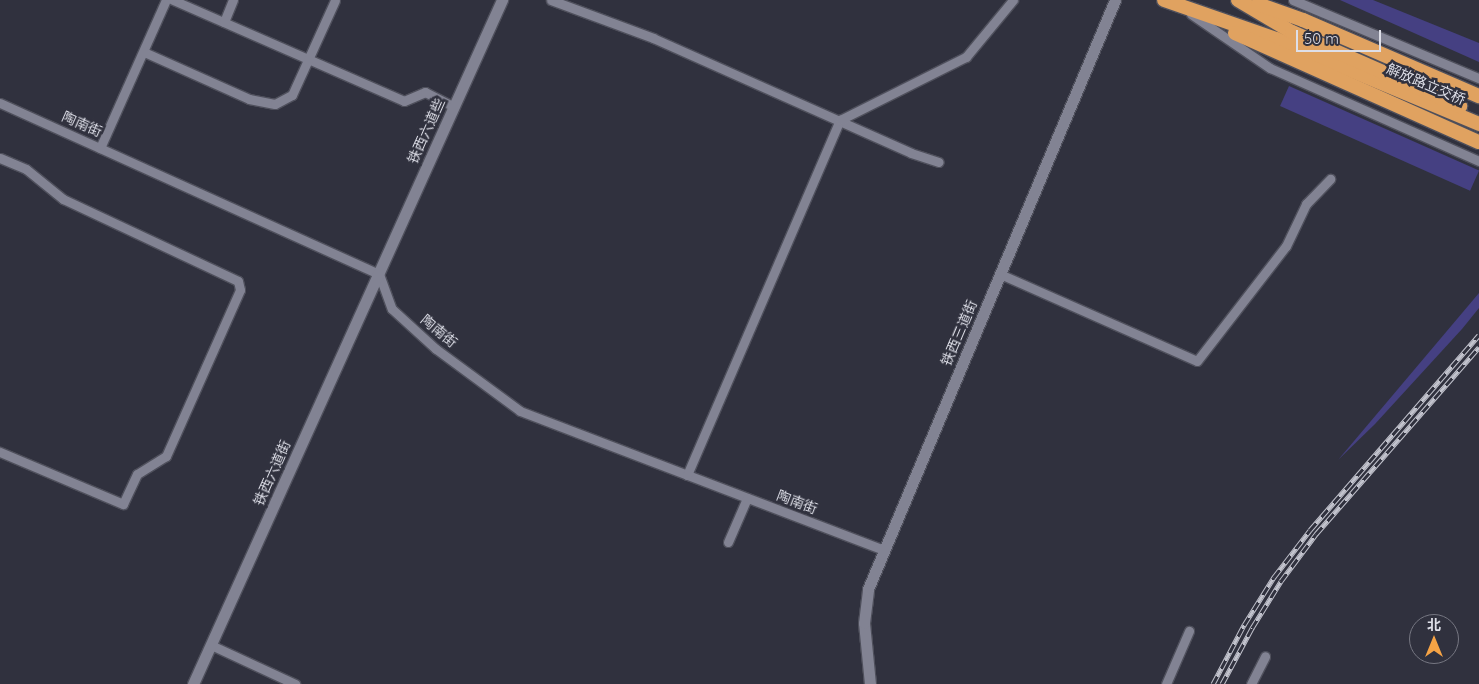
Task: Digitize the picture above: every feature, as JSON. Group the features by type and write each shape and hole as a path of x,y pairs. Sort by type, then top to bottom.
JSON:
{"highway":[{"name":"解放路立交桥","path":"1164,0 1182,8 1276,39 1479,124"},
{"name":"解放路立交桥","path":"1238,0 1292,32 1479,114"},
{"path":"1245,0 1303,20 1479,96"},
{"path":"1182,8 1279,55 1479,142"}],"street":[{"path":"100,148 166,0"},
{"path":"173,0 404,101 426,92 454,107"},
{"path":"224,22 233,0"},
{"path":"144,52 249,99 275,104 292,95 335,0"},
{"name":"铁西六道些","path":"379,274 502,0"},
{"path":"552,0 653,38 911,153 939,162"},
{"path":"687,475 840,120 966,57 1013,0"},
{"name":"铁西三道街","path":"870,684 864,623 868,589 1115,0"},
{"path":"1292,0 1479,78"},
{"path":"1182,8 1270,68 1479,161"},
{"name":"陶南街","path":"0,102 379,274 392,309 436,349 520,411 884,550"},
{"path":"0,158 26,169 62,199 238,281 240,290 166,456 137,474 123,504 0,452"},
{"path":"1000,274 1198,361 1286,246 1306,204 1330,179"},
{"name":"铁西六道街","path":"193,684 379,274"},
{"path":"728,542 747,498"},
{"path":"1166,684 1189,631"},
{"path":"211,645 295,684"},
{"path":"1251,684 1265,656"}],"shaded area":[{"path":"1340,0 1373,0 1479,43 1479,62"},
{"path":"1289,86 1479,171 1470,191 1280,106"},
{"path":"1479,293 1479,308 1462,329 1375,424 1338,460"}],"railway":[{"path":"1213,684 1244,625 1274,577 1310,530 1479,335"},
{"path":"1222,684 1252,628 1281,581 1316,534 1479,347"}]}
